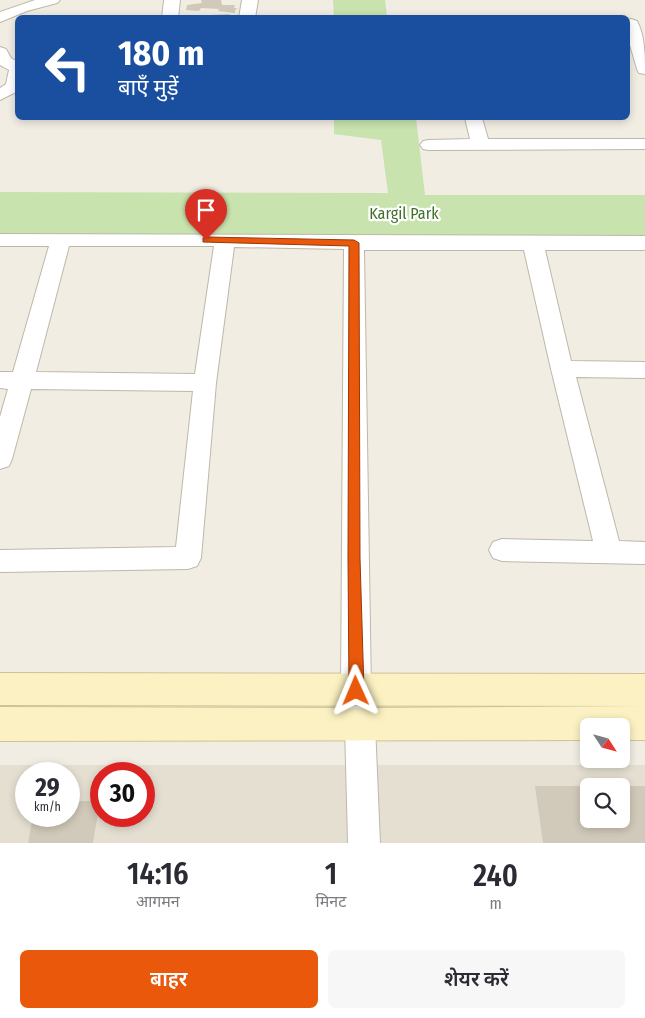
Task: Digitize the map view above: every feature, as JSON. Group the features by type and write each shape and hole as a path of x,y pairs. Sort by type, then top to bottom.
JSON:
{"main road":[{"path":"0,690 645,690"},
{"path":"0,724 360,725 645,723"}],"street":[{"path":"170,15 172,0"},
{"path":"248,15 250,0"},
{"path":"0,17 46,1"},
{"path":"39,15 46,1"},
{"path":"630,69 645,69 634,24"},
{"path":"0,52 13,81"},
{"path":"474,120 480,145"},
{"path":"429,145 645,144"},
{"path":"0,240 645,243"},
{"path":"0,458 10,380 60,240"},
{"path":"0,561 188,558 206,384 225,240"},
{"path":"354,243 356,691 360,725 364,843"},
{"path":"533,243 562,369 609,552"},
{"path":"562,369 645,370"},
{"path":"10,380 206,384"},
{"path":"502,550 645,553"}],"shaded area":[{"path":"0,765 15,765 15,827 80,827 80,765 90,765 90,827 155,827 155,765 580,765 580,768 630,768 630,765 645,765 645,843 0,843"}],"green space":[{"path":"333,0 385,0 387,15 334,15"},
{"name":"Kargil Park","path":"334,120 416,120 425,195 645,195 645,241 0,236 0,192 388,193 381,140 334,134"}],"building":[{"path":"201,0 221,0 222,5 235,5 234,8 238,8 235,10 235,13 218,11 219,9 201,8 199,11 186,10 187,5 202,3"},
{"path":"535,786 580,786 580,828 630,828 630,786 645,786 645,843 543,843"},
{"path":"80,801 90,801 90,827 96,827 93,843 28,843 31,827 80,827"}],"route":[{"path":"206,240 354,243 356,691"}]}
